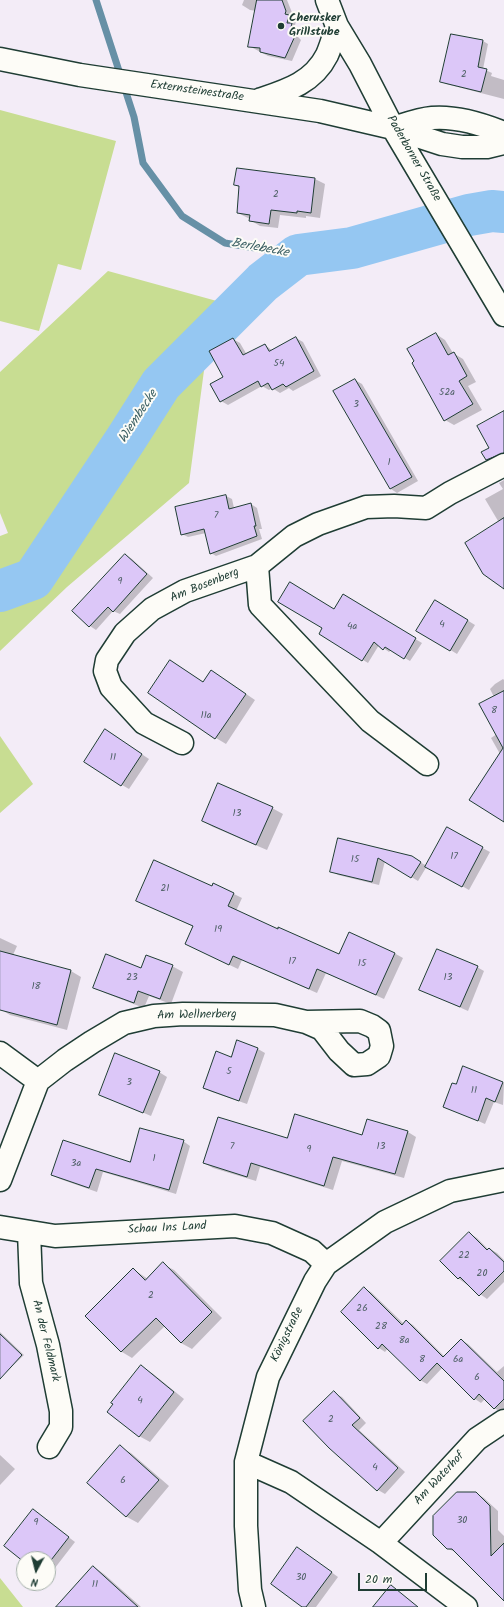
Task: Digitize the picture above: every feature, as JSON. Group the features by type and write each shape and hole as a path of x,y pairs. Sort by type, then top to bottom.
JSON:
{"street":[{"name":"Paderborner Straße","path":"327,0 337,26 360,64 393,128 504,315"},
{"path":"256,101 298,86 314,73 326,56 337,26"},
{"name":"Externsteinestraße","path":"0,59 80,75 320,110 393,128 442,144 462,147 487,147 504,143"},
{"path":"393,128 431,118 451,118 488,126 504,133"},
{"name":"Am Bosenberg","path":"182,743 144,723 111,687 105,670 107,660 125,633 152,609 185,591 257,566 294,536 318,524 366,508 394,506 426,508 450,493 504,465"},
{"name":"Am Bosenberg","path":"257,566 260,605 370,721 427,764"},
{"name":"Am Wellnerberg","path":"38,1081 65,1060 92,1042 124,1024 154,1016 183,1014 275,1015 306,1022 322,1029 340,1051 354,1064 367,1064 379,1056 382,1046 381,1038 379,1031 372,1026 360,1021 306,1022"},
{"path":"0,1053 38,1081 0,1180"},
{"name":"Königstraße","path":"254,1607 250,1590 246,1526 246,1462 268,1376 315,1281 326,1264 385,1222 450,1191 504,1180"},
{"name":"Schau Ins Land","path":"0,1227 55,1236 235,1226 272,1233 312,1251 326,1264"},
{"name":"An der Feldmark","path":"30,1232 31,1283 48,1345 61,1411 61,1426 49,1447"},
{"name":"Am Waterhof","path":"381,1543 477,1439 504,1421"},
{"path":"246,1462 291,1482 381,1543 466,1607"}],"green space":[{"path":"0,110 116,141 81,270 58,264 39,331 0,321"},
{"path":"108,271 253,311 207,348 189,483 67,587 0,651 0,536 8,533 0,513 0,372"},
{"path":"0,736 33,784 0,813"},
{"path":"0,1578 23,1607 0,1607"}],"building":[{"path":"257,0 282,0 286,11 285,14 289,15 287,23 292,23 290,31 295,36 285,58 260,52 260,48 248,47"},
{"path":"451,34 483,40 478,67 487,69 481,92 440,82"},
{"path":"237,168 315,178 311,213 271,210 269,224 249,221 250,215 237,213 239,186 234,185"},
{"path":"436,333 448,355 454,352 467,376 459,381 473,404 444,421 412,363 414,361 407,349"},
{"path":"296,337 314,371 286,387 283,384 272,390 268,383 261,387 258,381 220,402 210,384 223,377 209,351 233,338 243,355 265,344 269,351"},
{"path":"355,379 412,477 390,489 333,391"},
{"path":"504,411 504,453 486,460 481,452 489,448 477,426"},
{"path":"226,495 229,509 251,503 257,536 210,554 204,529 181,535 175,507"},
{"path":"504,518 504,589 483,574 465,543"},
{"path":"125,554 147,574 113,612 108,607 89,627 72,611"},
{"path":"290,582 334,609 343,594 416,638 404,659 385,647 383,650 374,642 362,661 319,634 322,628 278,602"},
{"path":"435,600 468,620 450,651 416,631"},
{"path":"170,660 203,682 211,670 246,694 215,739 148,693"},
{"path":"504,691 504,822 469,800 503,748 479,704"},
{"path":"105,729 142,754 121,786 84,762"},
{"path":"218,783 273,807 256,845 202,821"},
{"path":"447,827 483,847 462,887 425,867"},
{"path":"338,838 412,856 421,862 411,878 378,858 372,882 330,872"},
{"path":"154,860 212,886 213,883 234,893 228,906 278,929 278,927 339,954 349,932 395,953 376,995 317,969 309,989 233,956 229,965 185,944 193,926 136,901"},
{"path":"437,949 478,966 460,1007 419,990"},
{"path":"0,951 71,970 57,1025 0,1010"},
{"path":"106,954 141,968 146,955 173,965 160,999 138,991 134,1003 93,988"},
{"path":"237,1040 258,1048 239,1101 203,1088 216,1051 231,1057"},
{"path":"115,1053 160,1071 143,1113 99,1095"},
{"path":"463,1066 503,1082 495,1102 486,1098 478,1121 443,1107 452,1083 456,1084"},
{"path":"295,1114 362,1135 367,1119 408,1131 395,1174 333,1157 324,1186 251,1163 247,1177 203,1163 218,1117 287,1138"},
{"path":"140,1128 184,1140 169,1190 96,1169 89,1188 51,1175 63,1140 130,1162"},
{"path":"469,1232 487,1250 489,1248 504,1262 504,1271 479,1296 460,1277 458,1279 440,1261"},
{"path":"163,1262 212,1312 181,1343 156,1318 121,1352 85,1316 133,1268 145,1280"},
{"path":"364,1287 402,1325 406,1320 443,1357 461,1339 504,1381 504,1399 494,1409 479,1394 474,1400 437,1363 420,1381 382,1344 378,1349 341,1312"},
{"path":"0,1334 22,1355 0,1379"},
{"path":"141,1365 174,1392 139,1437 107,1412 113,1404 111,1403"},
{"path":"334,1391 360,1418 352,1425 398,1468 377,1491 329,1448 303,1421"},
{"path":"120,1445 159,1480 126,1517 87,1483"},
{"path":"457,1492 476,1492 490,1506 491,1556 504,1543 504,1601 452,1549 447,1549 433,1535 433,1516"},
{"path":"33,1509 69,1537 56,1554 56,1551 16,1551 16,1556 4,1546"},
{"path":"297,1547 332,1572 306,1607 302,1607 271,1584"},
{"path":"93,1566 138,1607 56,1607"},
{"path":"391,1585 418,1607 373,1607"}],"waterway":[{"name":"Berlebecke","path":"96,0 134,117 143,163 182,216 225,243 298,255"},
{"name":"Wiembecke","path":"0,591 33,579 161,384 263,282 298,255 352,248 469,215 492,211 504,212"}],"place":[{"name":"Cherusker Grillstube","path":"281,26"}]}
